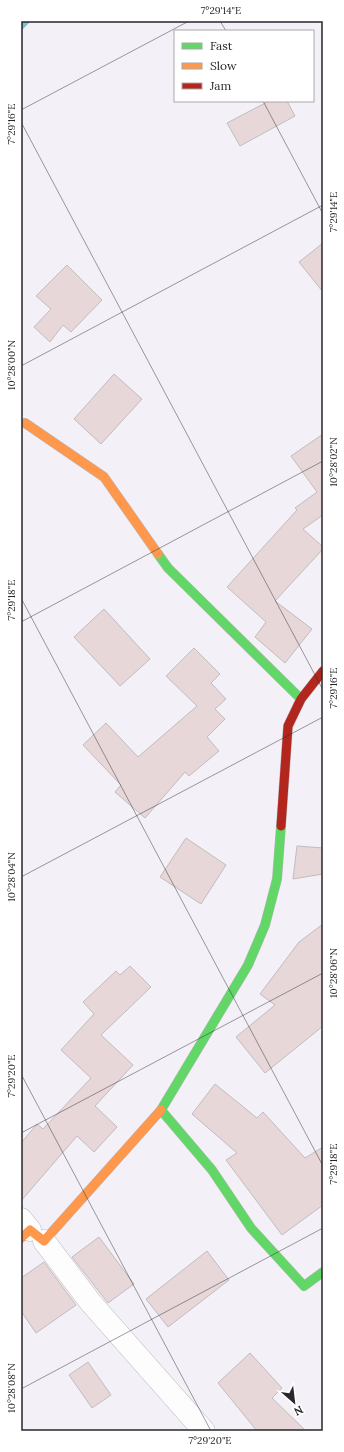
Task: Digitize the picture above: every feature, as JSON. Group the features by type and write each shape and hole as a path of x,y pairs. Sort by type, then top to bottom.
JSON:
{"street":[{"path":"25,423 104,477 168,568 301,699"},
{"path":"204,1431 29,1232 161,1110 248,965 265,925 277,879 288,726 301,699 323,671"},
{"path":"161,1110 212,1170 251,1228 304,1286 323,1272"}],"building":[{"path":"267,102 288,102 295,116 240,146 227,123"},
{"path":"323,243 323,292 299,262"},
{"path":"67,265 102,300 71,332 63,325 50,342 34,327 51,309 36,296"},
{"path":"114,374 142,399 101,444 74,419"},
{"path":"323,434 323,515 303,529 323,547 323,549 275,601 312,629 285,663 255,637 266,622 227,587 297,510 295,508 317,492 291,456"},
{"path":"104,609 150,659 120,686 74,637"},
{"path":"194,648 220,674 211,683 226,699 215,709 225,719 207,737 219,751 189,776 185,772 145,818 115,792 121,785 83,745 106,723 138,757 197,706 166,676"},
{"path":"186,838 226,865 201,904 160,877"},
{"path":"297,846 323,848 323,874 293,879"},
{"path":"323,924 323,1026 265,1073 236,1037 275,1005 260,994 299,942"},
{"path":"130,966 151,987 101,1035 133,1065 95,1106 117,1127 94,1152 77,1136 21,1201 21,1143 37,1124 43,1129 91,1078 61,1050 94,1014 83,1002 116,971 120,975"},
{"path":"215,1084 257,1118 263,1112 305,1158 323,1147 323,1205 282,1235 226,1160 237,1153 192,1114"},
{"path":"99,1237 134,1284 108,1303 72,1257"},
{"path":"207,1251 229,1280 168,1327 146,1299"},
{"path":"44,1262 76,1305 36,1333 21,1311 21,1278"},
{"path":"250,1353 282,1388 272,1398 306,1431 257,1431 218,1383"},
{"path":"88,1362 111,1395 92,1408 69,1375"}],"waterway":[{"path":"21,26 26,21"}],"traffic: fast":[{"path":"158,554 168,568 301,699"},
{"path":"161,1110 248,965 265,925 277,879 281,826"},
{"path":"161,1110 212,1170 251,1228 304,1286 323,1272"}],"traffic: slow":[{"path":"25,423 104,477 158,554"},
{"path":"21,1238 30,1230 44,1241 161,1110"}],"traffic: jam":[{"path":"281,826 288,726 301,699 323,671"}]}
